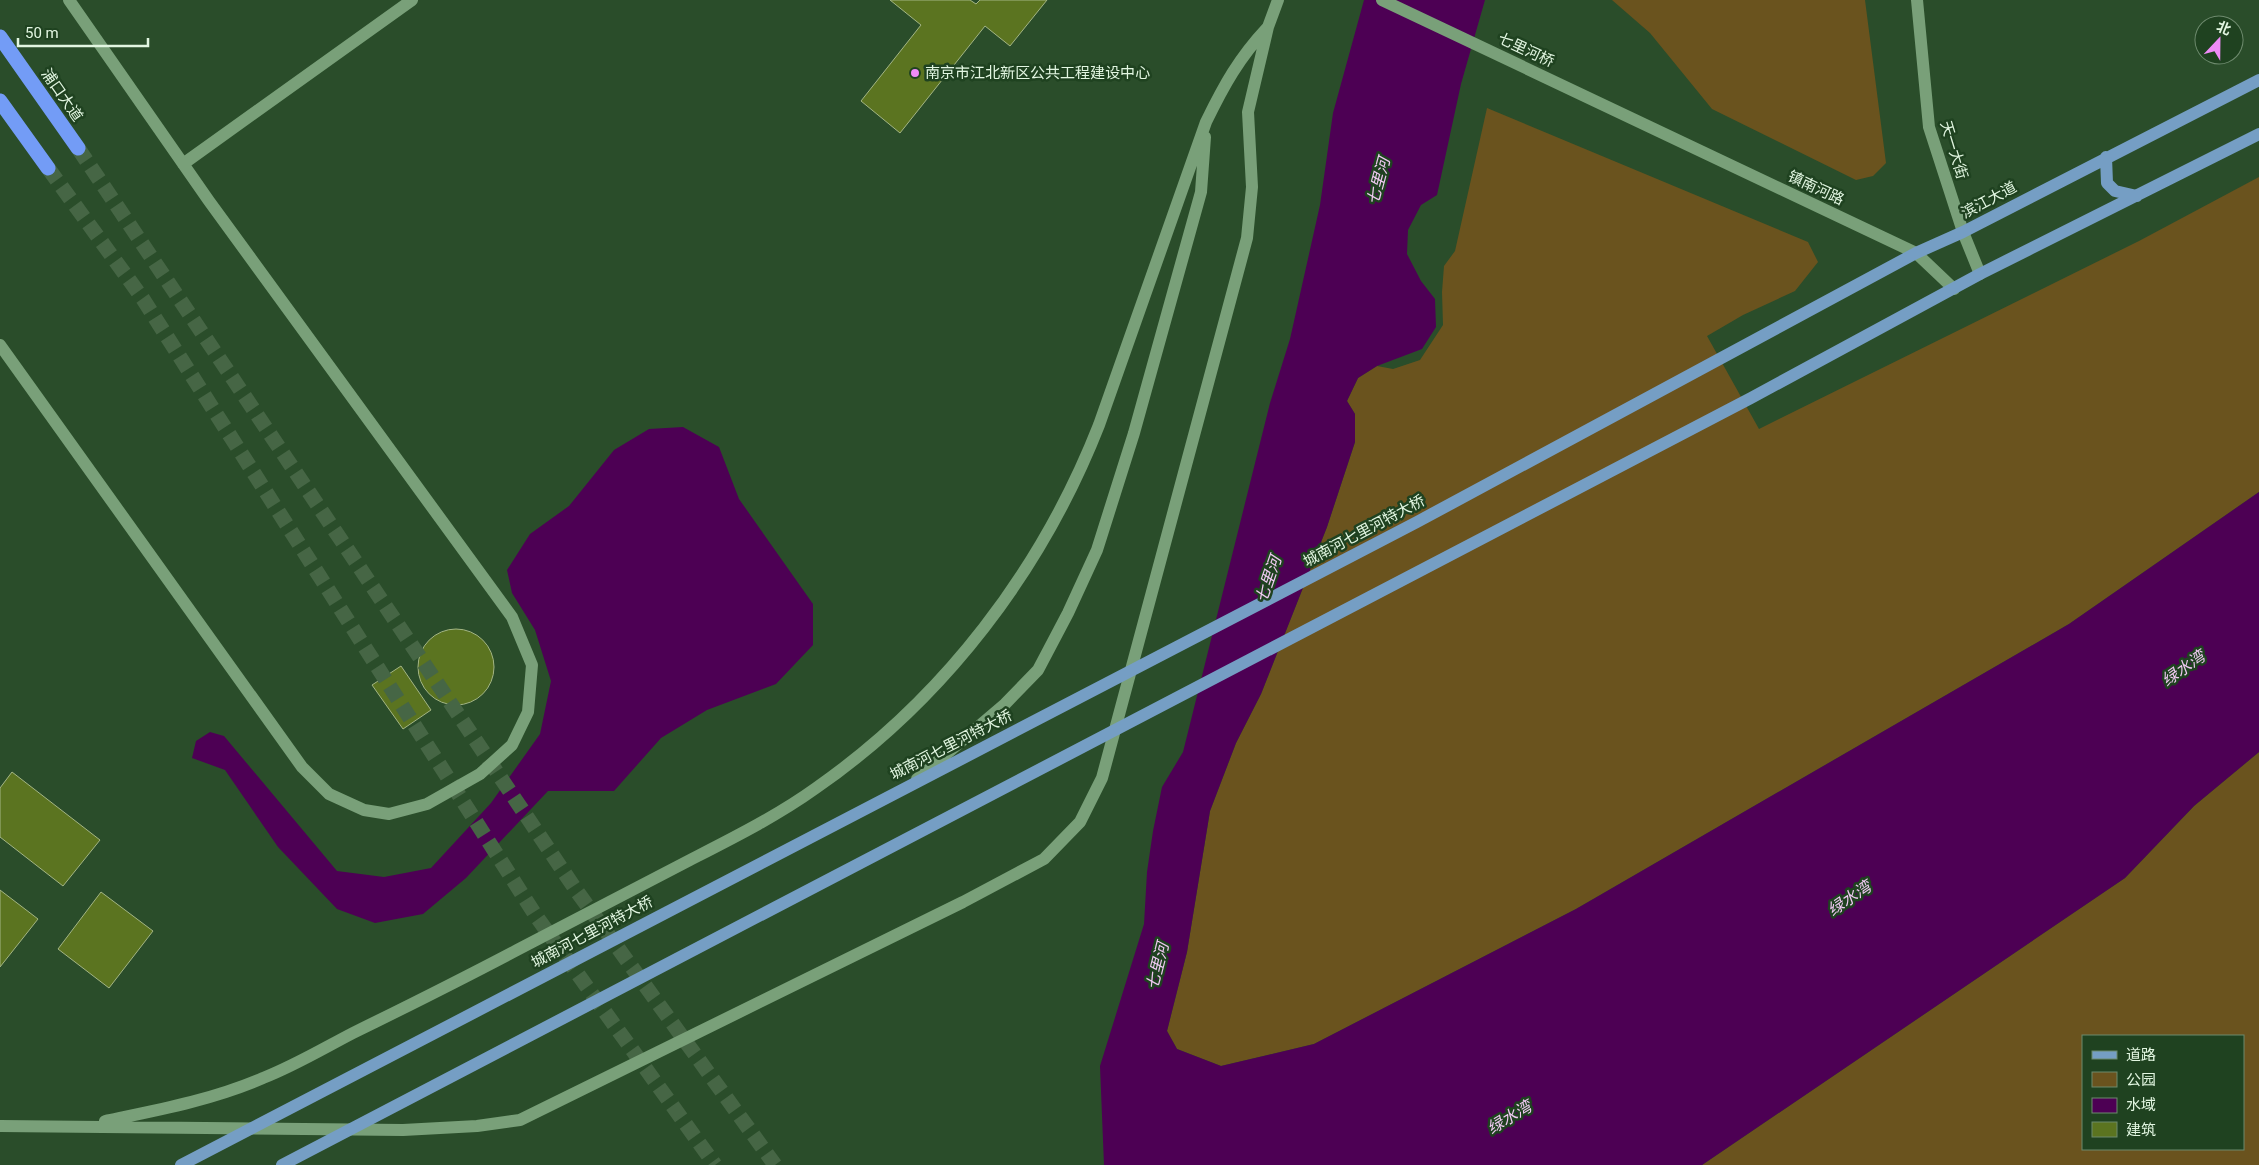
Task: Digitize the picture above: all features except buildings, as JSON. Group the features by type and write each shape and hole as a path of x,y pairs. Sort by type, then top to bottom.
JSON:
{"highway":[{"name":"浦口大道","path":"0,37 78,148"},
{"path":"0,101 48,168"}],"main road":[{"name":"滨江大道","path":"1735,351 1916,253 1963,232 2259,80"},
{"path":"282,1165 1751,398 1980,274 2259,134"},
{"path":"2106,157 2107,183 2116,191 2137,196"},
{"name":"城南河七里河特大桥","path":"181,1165 1417,522 1735,351"}],"street":[{"path":"0,345 302,768 329,794 364,810 389,814 427,804 480,774 512,745 528,712 532,665 512,617 183,164 69,0"},
{"path":"183,164 412,0"},
{"path":"0,1126 403,1130 477,1126 520,1120 963,902 1044,859 1080,822 1102,778 1162,559 1247,238 1252,187 1248,112 1268,27 1278,0"},
{"name":"七里河桥","path":"1382,0 1656,130"},
{"name":"天一大街","path":"1918,0 1929,127 1963,232 1980,274"},
{"path":"83,1126 209,1098 264,1078 463,978 755,826 816,789 881,738 937,683 986,625 1019,581 1052,526 1080,473 1099,425 1206,122 1219,95 1245,52 1268,27"},
{"path":"911,784 1006,704 1038,670 1068,613 1097,550 1116,484 1134,433 1201,192 1206,122"},
{"name":"镇南河路","path":"1656,130 1916,253 1954,289"}],"green space":[{"path":"1612,0 1865,0 1886,163 1873,176 1856,180 1712,109 1650,33"},
{"path":"1487,108 1808,242 1818,262 1795,291 1743,315 1707,336 1759,429 2139,241 2259,177 2259,492 2069,624 1576,909 1314,1044 1221,1066 1177,1049 1167,1031 1187,952 1210,811 1236,743 1261,694 1327,527 1355,442 1355,414 1347,401 1358,378 1377,366 1393,369 1420,360 1443,325 1442,292 1444,266 1455,251"},
{"path":"2259,752 2259,1165 1702,1165 2125,878 2194,806"}],"water":[{"path":"1364,0 1485,0 1461,84 1437,195 1421,205 1408,230 1407,254 1421,281 1435,299 1436,327 1422,349 1377,366 1358,378 1347,401 1355,414 1355,442 1327,527 1261,694 1236,743 1210,811 1187,952 1167,1031 1177,1049 1221,1066 1314,1044 1576,909 2069,624 2259,492 2259,752 2194,806 2125,878 1702,1165 1104,1165 1100,1066 1144,924 1147,872 1162,787 1183,752 1270,403 1290,339 1320,205 1333,113"},
{"path":"683,427 719,447 739,499 813,604 813,645 776,684 707,710 661,738 614,791 548,791 466,878 423,914 375,923 337,909 278,847 225,770 192,758 196,741 210,732 224,736 337,871 384,877 431,868 491,803 540,734 551,681 535,630 512,593 507,570 530,534 569,506 614,450 649,429"}],"tunnel":[{"path":"78,148 576,890 775,1165"},
{"path":"48,168 143,299 536,916 715,1165"}],"place":[{"name":"南京市江北新区公共工程建设中心","path":"915,73"}],"water label":[{"name":"七里河","path":"1378,181"},
{"name":"七里河","path":"1268,579"},
{"name":"绿水湾","path":"2183,668"},
{"name":"绿水湾","path":"1849,898"},
{"name":"七里河","path":"1157,966"},
{"name":"绿水湾","path":"1509,1117"}]}
